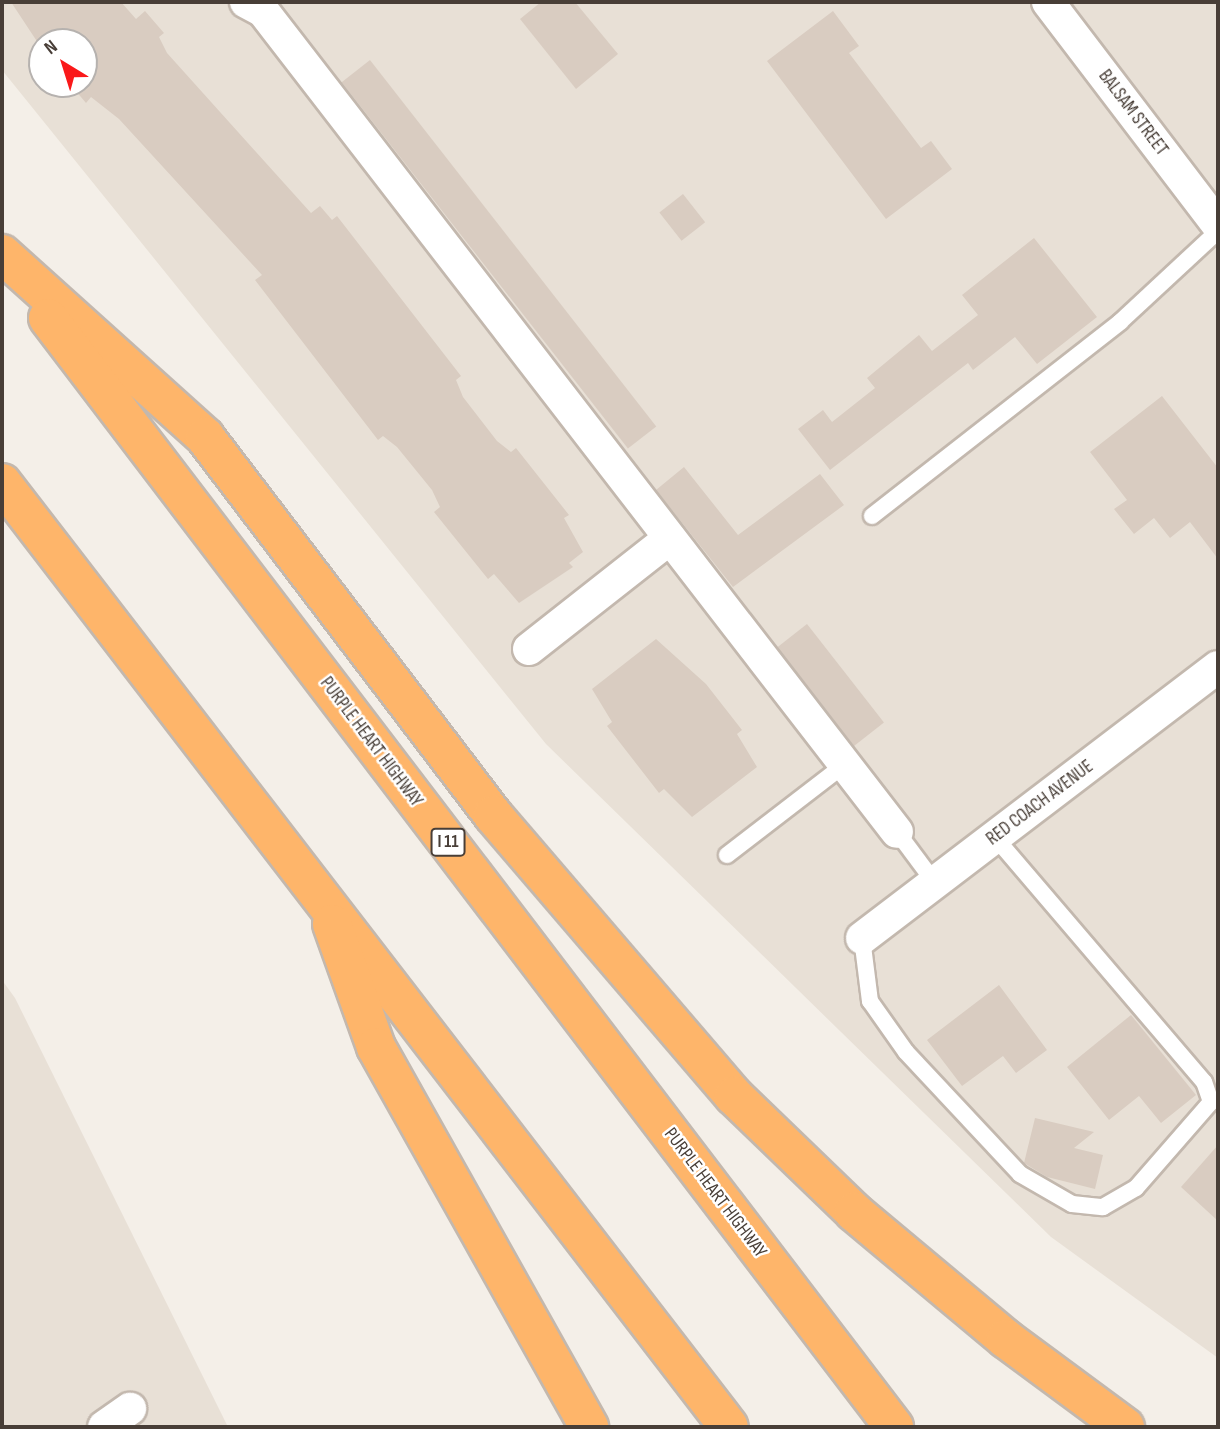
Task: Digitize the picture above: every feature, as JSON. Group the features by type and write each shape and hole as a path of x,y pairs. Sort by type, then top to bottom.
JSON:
{"highway":[{"name":"PURPLE HEART HIGHWAY","path":"2,256 894,1427"},
{"path":"2,256 205,437 493,815 734,1096 854,1212 1006,1339 1125,1427"},
{"path":"2,482 321,892 729,1427"},
{"path":"321,892 376,1047 589,1427"}],"street":[{"name":"BALSAM STREET","path":"1048,2 1218,225"},
{"path":"262,5 897,832"},
{"path":"529,649 670,538"},
{"name":"RED COACH AVENUE","path":"862,938 1218,667"},
{"path":"104,1427 130,1409"}],"lane":[{"path":"872,516 1121,322 1218,231"},
{"path":"727,855 844,765"},
{"path":"897,832 935,883"},
{"path":"862,938 870,1001 906,1052 1020,1174 1072,1204 1104,1207 1136,1188 1211,1101 1203,1082 995,838"}],"shaded area":[{"path":"2,2 1218,2 1218,1358 1051,1237 546,744 2,70"},
{"path":"2,980 15,998 228,1427 2,1427"}],"building":[{"path":"11,2 121,2 136,19 145,11 164,33 159,37 167,53 311,213 320,206 332,220 337,216 461,376 456,380 463,397 497,441 511,452 516,448 569,515 564,518 583,552 569,563 573,567 519,603 494,574 488,579 434,512 440,507 432,490 397,447 383,436 378,440 255,280 262,275 119,119 92,98 98,98 98,28 28,28"},
{"path":"541,2 575,2 618,54 576,89 520,19"},
{"path":"833,11 859,46 849,53 921,148 931,141 952,169 886,219 767,61"},
{"path":"370,60 656,426 628,449 342,82"},
{"path":"683,194 705,222 682,241 659,212"},
{"path":"1034,238 1097,317 1037,364 1015,337 973,370 968,363 830,470 798,429 823,410 832,422 875,388 867,378 919,335 932,351 978,315 962,295"},
{"path":"1162,396 1218,468 1218,559 1190,522 1170,538 1154,518 1134,534 1114,509 1127,500 1090,452"},
{"path":"684,467 738,535 820,474 844,505 733,587 656,490"},
{"path":"807,624 884,723 854,746 777,647"},
{"path":"656,639 706,684 742,730 737,734 757,767 692,817 664,789 659,793 607,726 612,722 592,689"},
{"path":"999,985 1047,1050 1016,1073 1003,1056 962,1086 927,1040"},
{"path":"1131,1015 1196,1095 1161,1123 1139,1096 1109,1120 1067,1067"},
{"path":"1035,1118 1094,1132 1074,1148 1103,1155 1095,1189 1047,1177 1024,1163"},
{"path":"1218,1145 1218,1221 1181,1187"}]}
